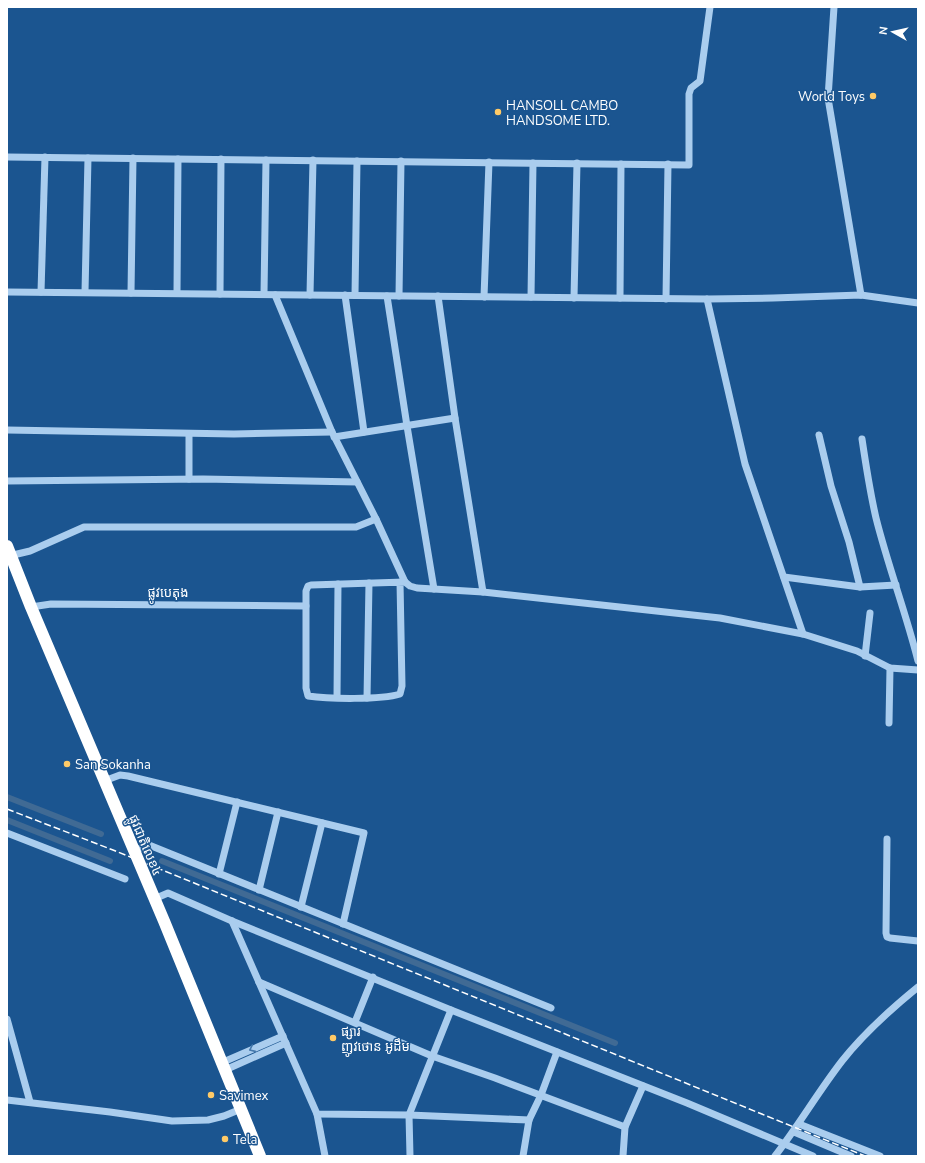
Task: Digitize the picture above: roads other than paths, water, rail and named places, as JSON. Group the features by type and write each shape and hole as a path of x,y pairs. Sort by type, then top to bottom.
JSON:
{"highway":[{"name":"ផ្លូវជាតិលេខ៤","path":"9,553 164,921 260,1156"}],"street":[{"path":"7,157 689,164 688,94 691,88 700,81 710,7"},
{"path":"834,7 828,98 861,295"},
{"path":"41,292 45,157"},
{"path":"85,292 88,158"},
{"path":"131,293 133,158"},
{"path":"177,293 178,159"},
{"path":"220,294 221,159"},
{"path":"264,294 266,160"},
{"path":"310,295 313,160"},
{"path":"355,296 357,161"},
{"path":"399,296 401,161"},
{"path":"484,297 489,162"},
{"path":"531,297 533,163"},
{"path":"574,298 577,163"},
{"path":"620,298 621,164"},
{"path":"666,299 668,164"},
{"path":"7,292 706,300 861,295 918,303"},
{"path":"275,295 333,434 376,519 402,582 402,692 395,696 367,698 308,696 306,591 308,586 311,585 402,582 417,588 483,592 720,618 803,634 857,651 890,668 918,670"},
{"path":"345,295 364,432"},
{"path":"387,296 434,589"},
{"path":"438,296 455,418 483,592"},
{"path":"706,300 745,464 803,634"},
{"path":"7,430 189,434 333,434 364,432 455,418"},
{"path":"189,434 189,479"},
{"path":"819,435 831,486 849,542 860,587"},
{"path":"862,439 876,519 918,661"},
{"path":"7,481 189,479 357,482"},
{"path":"9,553 30,551 84,527 356,527 376,519"},
{"path":"784,577 860,587 896,585"},
{"path":"367,698 369,583"},
{"path":"337,697 338,584"},
{"name":"ផ្លូវបេតុង","path":"31,607 51,604 306,606"},
{"path":"865,656 870,613"},
{"path":"889,724 890,668"},
{"path":"104,781 120,775 128,776 364,833 343,924"},
{"path":"219,874 236,802"},
{"path":"259,890 278,812"},
{"path":"301,907 322,823"},
{"path":"7,833 125,878"},
{"path":"887,839 887,937 918,941"},
{"path":"133,850 149,845 552,1008"},
{"path":"154,899 168,893 232,921 451,1010 694,1106 813,1156"},
{"path":"232,921 316,1114 325,1156"},
{"path":"355,1022 373,978"},
{"path":"259,982 432,1056 625,1127"},
{"path":"775,1156 794,1132 842,1061 878,1021 918,987"},
{"path":"410,1156 409,1115 451,1010"},
{"path":"7,1019 30,1102"},
{"path":"223,1067 283,1036"},
{"path":"223,1067 286,1044"},
{"path":"524,1156 529,1120 541,1095 557,1052"},
{"path":"623,1156 625,1127 643,1086"},
{"path":"7,1100 172,1121 208,1120 224,1116 240,1109"},
{"path":"316,1114 409,1115 529,1120"},
{"path":"799,1124 880,1156"},
{"path":"794,1132 851,1156"}],"waterway":[{"path":"7,797 101,834"},
{"path":"7,820 110,861"},
{"path":"162,861 615,1043"}],"railway":[{"path":"7,809 113,850 865,1156"}],"place":[{"name":"World Toys","path":"873,96"},
{"name":"HANSOLL CAMBO HANDSOME LTD.","path":"498,112"},
{"name":"San Sokanha","path":"67,764"},
{"name":"ផ្សារ ញូវថោន អូដឹម","path":"333,1038"},
{"name":"Savimex","path":"211,1095"},
{"name":"Tela","path":"225,1139"}]}
